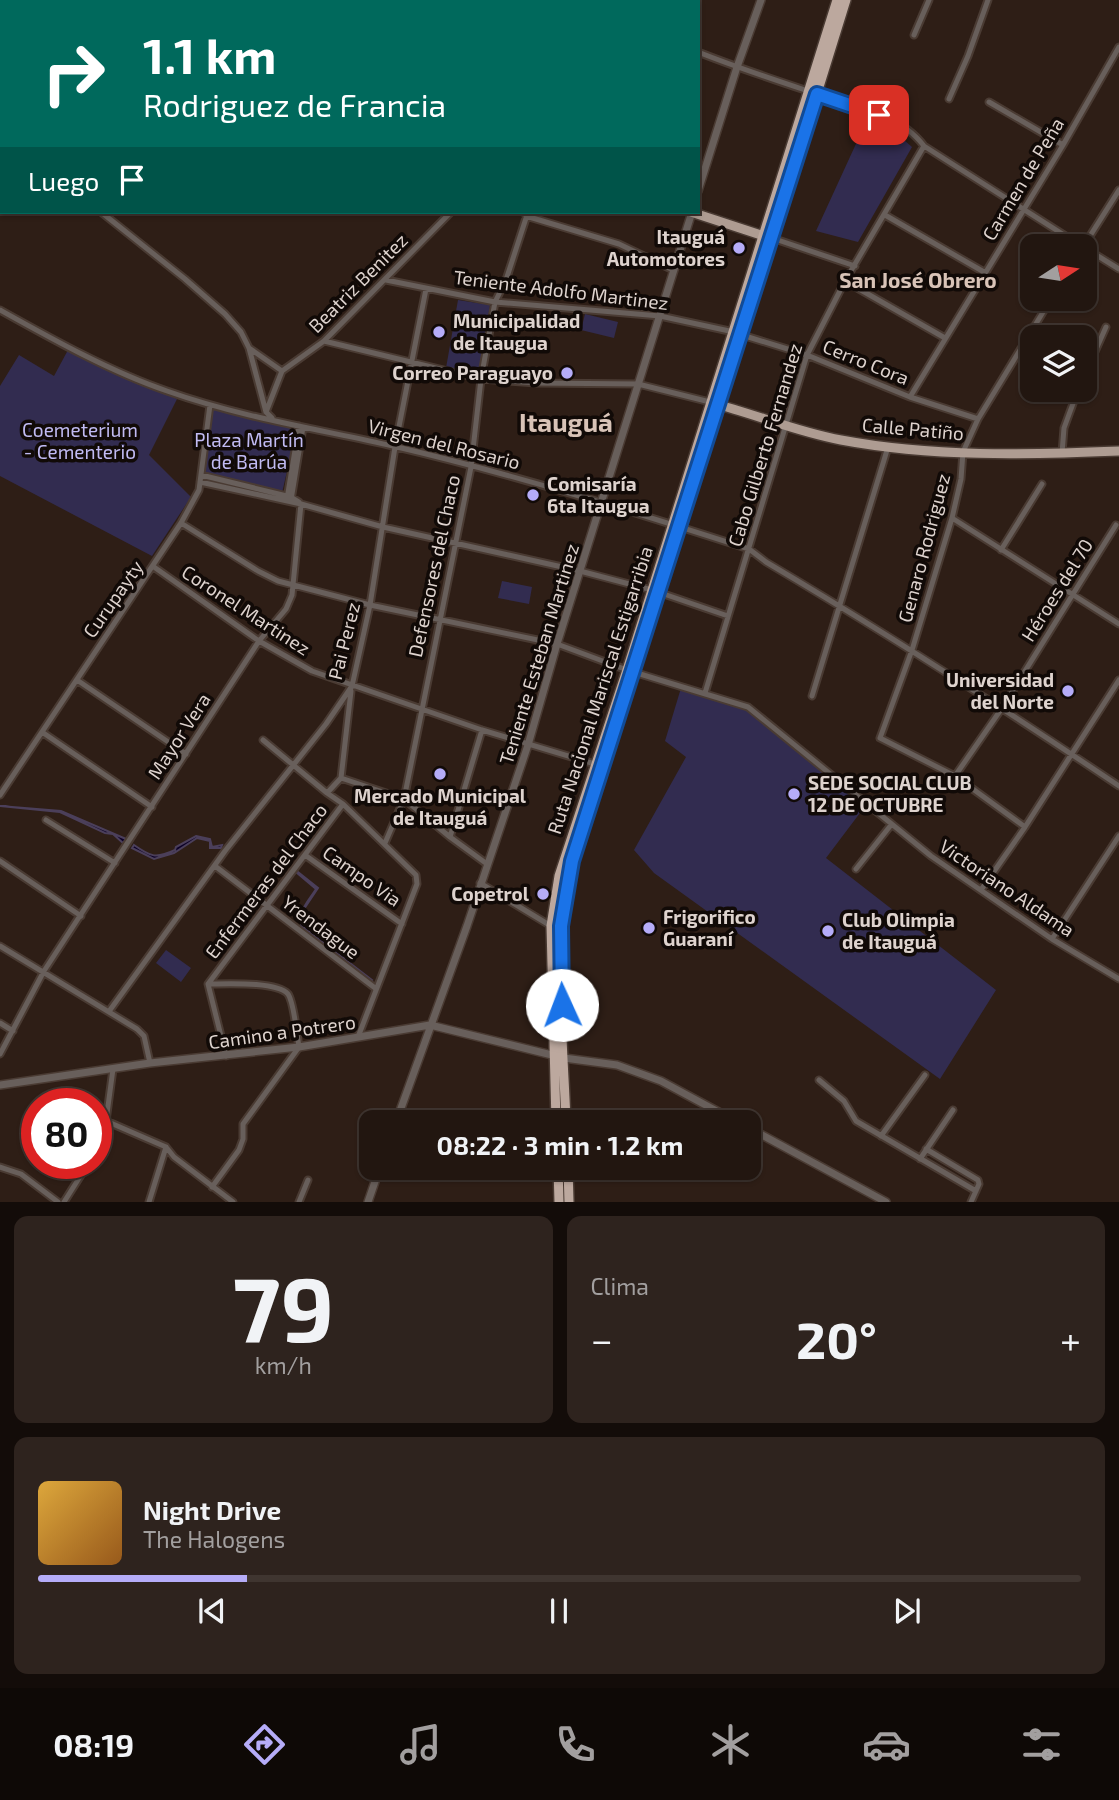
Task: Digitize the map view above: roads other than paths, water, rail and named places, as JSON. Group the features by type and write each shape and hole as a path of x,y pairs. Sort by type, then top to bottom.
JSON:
{"highway":[{"name":"Ruta Nacional Mariscal Estigarribia","path":"813,93 837,0"},
{"name":"Ruta Nacional Mariscal Estigarribia","path":"557,1110 564,901 572,861 675,525 813,93 846,0"},
{"name":"Ruta Nacional Mariscal Estigarribia","path":"565,1110 551,926 564,859 599,766"},
{"path":"561,1180 567,1201"},
{"path":"567,1201 568,1180"}],"main road":[{"path":"698,214 767,236"},
{"name":"Calle Patiño","path":"714,403 787,426 839,439 888,447 1024,455 1119,451"}],"street":[{"path":"700,185 761,0"},
{"path":"914,35 929,0"},
{"path":"949,99 988,0"},
{"name":"Carmen de Peña","path":"909,397 1063,145 1119,47"},
{"path":"700,53 879,115 915,134 924,146 1062,234"},
{"path":"989,102 1063,145"},
{"name":"Cabo Gilberto Fernandez","path":"705,693 807,355 845,281 924,146"},
{"path":"1091,234 1119,190"},
{"path":"104,214 185,279 241,332 249,348 266,412 274,420"},
{"name":"Beatriz Benitez","path":"282,371 324,341 449,214"},
{"path":"527,214 619,244 673,271"},
{"name":"Defensores del Chaco","path":"385,843 404,799 471,467 481,379 495,302 506,280 527,214"},
{"name":"Teniente Esteban Martinez","path":"400,1110 528,745 691,214"},
{"path":"885,215 984,272"},
{"path":"767,236 855,266"},
{"path":"1097,256 1119,269"},
{"name":"Teniente Adolfo Martinez","path":"386,280 495,302 660,316 738,333"},
{"path":"845,281 945,338"},
{"name":"Pai Perez","path":"110,1010 225,851 338,708 352,686 370,605 395,447 426,289"},
{"name":"Virgen del Rosario","path":"0,310 61,343 128,374 164,390 210,405 471,467 602,502 749,549 912,650 1119,786"},
{"name":"Genaro Rodriguez","path":"955,776 880,738 912,650 952,519 961,479 963,452 978,419 1043,312"},
{"path":"1097,347 1106,327"},
{"name":"Cerro Cora","path":"738,333 807,355 909,397 978,419"},
{"path":"324,341 481,379 537,383 638,384 714,403"},
{"path":"249,348 282,371 266,412"},
{"path":"1062,453 1064,428 1073,402"},
{"name":"Curupayty","path":"0,794 154,567 199,490 210,405"},
{"path":"289,499 301,426"},
{"path":"813,696 888,447"},
{"path":"201,478 289,499 383,527 580,571 655,591 728,616"},
{"path":"1000,550 1042,484"},
{"name":"Mayor Vera","path":"0,1054 44,971 259,641 286,608 294,584 301,504"},
{"path":"952,519 1119,624"},
{"name":"Victoriano Aldama","path":"181,523 278,581 370,605 557,644 630,671 748,706 930,856 1052,939 1119,979"},
{"name":"Héroes del 70","path":"955,776 1002,708 1116,525"},
{"name":"Coronel Martinez","path":"154,567 259,641 312,671 482,730 599,766"},
{"path":"77,680 186,754"},
{"path":"981,890 1025,827 1119,680"},
{"path":"327,793 341,778 352,686"},
{"path":"450,837 482,730"},
{"path":"42,732 152,807"},
{"path":"263,740 343,804 413,870 417,880 357,1038"},
{"path":"955,776 1025,827"},
{"path":"341,778 404,799 487,864"},
{"name":"Enfermeras del Chaco","path":"226,1056 208,984 343,804"},
{"path":"46,820 115,863"},
{"path":"856,869 891,825"},
{"path":"1052,939 1119,836"},
{"name":"Campo Via","path":"304,855 401,924"},
{"path":"0,862 82,916"},
{"name":"Yrendague","path":"215,866 375,988"},
{"path":"480,883 551,926"},
{"path":"0,946 110,1010 144,1036 150,1063"},
{"path":"208,984 255,985 285,992 290,999 299,1047 243,1124 243,1139 239,1150 212,1187"},
{"path":"0,1023 13,1031"},
{"name":"Camino a Potrero","path":"0,1085 150,1063 299,1047 430,1025 559,1056 617,1065 661,1081 715,1110"},
{"path":"110,1088 113,1069"},
{"path":"881,1136 925,1075"},
{"path":"819,1080 844,1101 856,1121 976,1191"},
{"path":"920,1159 953,1110"},
{"path":"112,1124 166,1147 174,1157 233,1202"},
{"path":"761,1134 886,1202"},
{"path":"149,1202 166,1147"},
{"path":"926,1149 978,1180 979,1184 971,1202"},
{"path":"0,1167 21,1174 58,1202"},
{"path":"64,1202 79,1179"},
{"path":"299,1202 308,1180"},
{"path":"368,1202 376,1180"}],"waterway":[{"path":"375,1000 380,987"}],"place":[{"name":"Itauguá Automotores","path":"739,248"},
{"name":"Municipalidad de Itaugua","path":"439,332"},
{"name":"Correo Paraguayo","path":"567,373"},
{"name":"Comisaría 6ta Itaugua","path":"533,495"},
{"name":"Universidad del Norte","path":"1068,691"},
{"name":"Mercado Municipal de Itauguá","path":"440,774"},
{"name":"SEDE SOCIAL CLUB 12 DE OCTUBRE","path":"794,794"},
{"name":"Copetrol","path":"543,894"},
{"name":"Frigorifico Guaraní","path":"649,928"},
{"name":"Club Olimpia de Itauguá","path":"828,931"}],"district":[{"name":"San José Obrero","path":"918,281"},
{"name":"Itauguá","path":"566,423"}],"park label":[{"name":"Coemeterium - Cementerio","path":"80,441"},
{"name":"Plaza Martín de Barúa","path":"249,451"}]}
